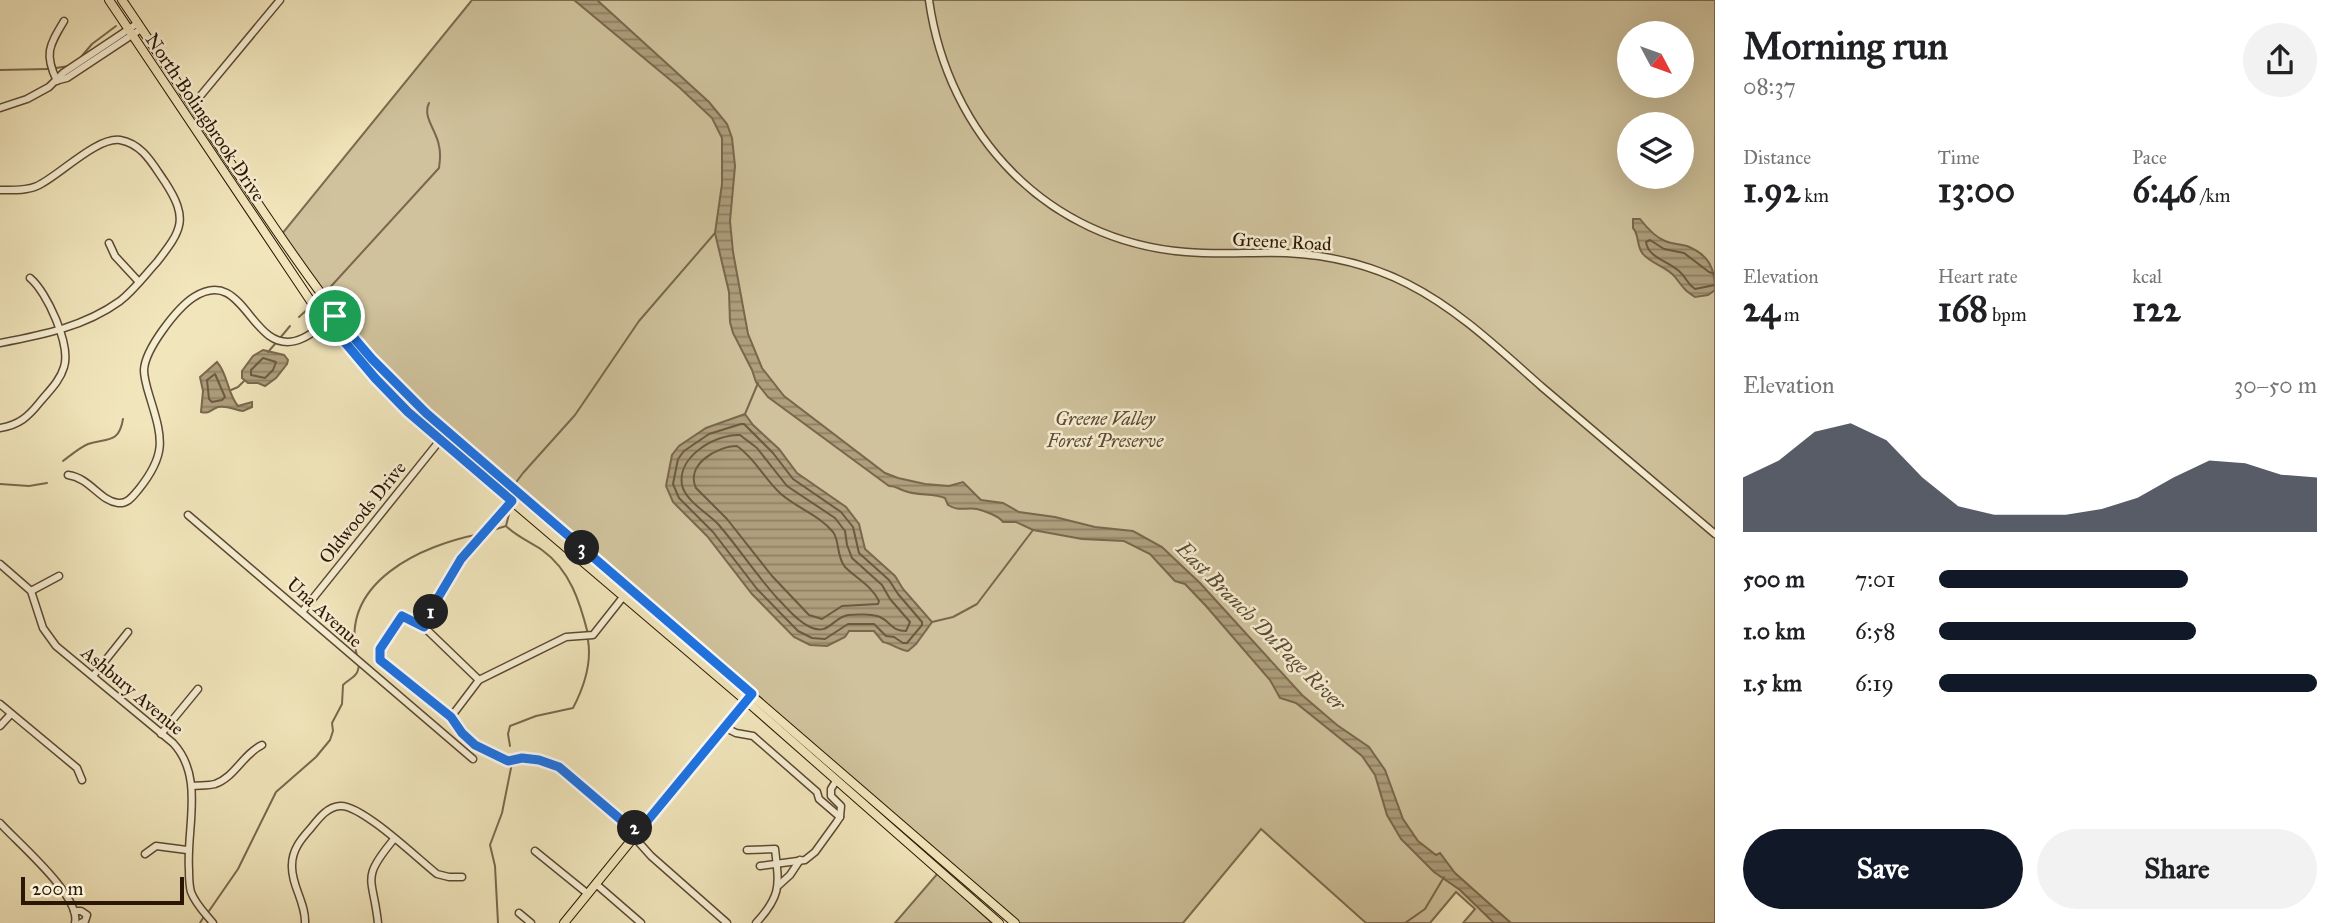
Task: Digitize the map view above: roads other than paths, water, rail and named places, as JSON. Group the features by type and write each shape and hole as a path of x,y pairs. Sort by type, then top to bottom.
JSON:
{"main road":[{"name":"North Bolingbrook Drive","path":"109,0 277,251 331,318"},
{"name":"North Bolingbrook Drive","path":"122,0 281,237 331,318"},
{"path":"331,318 447,432 749,697 1015,923"},
{"path":"331,318 375,378 408,412 623,597 749,697 836,781 999,923"},
{"path":"564,923 749,697"}],"street":[{"path":"191,106 280,0"},
{"name":"Greene Road","path":"929,0 940,54 964,110 979,135 1002,162 1047,202 1097,230 1144,246 1189,253 1285,253 1313,256 1359,265 1410,285 1461,318 1715,534"},
{"path":"57,81 49,61 49,51 64,22"},
{"path":"0,108 34,96 57,81 63,73 140,26"},
{"path":"0,190 19,191 36,187 103,144 118,140 136,145 146,155 174,195 180,210 181,224 176,238 120,300 60,331 0,343"},
{"path":"109,243 115,256 139,282"},
{"path":"0,428 13,426 26,419 59,379 65,365 66,348 60,331 40,286 30,278"},
{"path":"68,475 81,478 110,500 122,503 130,499 153,470 160,456 161,439 145,377 146,361 152,345 194,297 215,291 233,296 242,303 262,331 271,338 282,341 304,337 331,318"},
{"name":"Oldwoods Drive","path":"302,612 447,432"},
{"path":"424,627 461,559 512,501"},
{"name":"Una Avenue","path":"188,515 473,759"},
{"name":"Ashbury Avenue","path":"0,564 31,591 47,635 63,653 173,743 184,757 192,786 187,850 190,889 196,904 214,923"},
{"path":"31,591 59,576"},
{"path":"451,717 479,680 566,637 593,635 623,597"},
{"path":"479,680 424,627 402,616 380,649 380,660 451,717 475,745 508,761 522,758 559,767 637,834 651,856 727,923"},
{"path":"93,676 128,632"},
{"path":"161,734 198,689"},
{"path":"0,704 77,768 82,780"},
{"path":"0,726 11,714"},
{"path":"724,727 736,733 753,736 817,792 819,799 841,817"},
{"path":"192,786 216,783 230,774 251,750 262,745"},
{"path":"760,866 805,860 815,852 841,817 841,806 831,796 831,789 836,781"},
{"path":"304,923 305,914 291,868 293,857 300,841 322,815 341,806 354,808 436,874 461,877"},
{"path":"0,823 64,891 74,911 74,923"},
{"path":"378,923 370,885 371,875 376,863 394,839"},
{"path":"145,854 156,846 187,850"},
{"path":"747,850 775,849 777,863 779,885 776,896 755,923"},
{"path":"535,851 588,894"},
{"path":"779,885 800,860"},
{"path":"596,884 641,923"},
{"path":"74,911 87,915 81,923"},
{"path":"519,913 531,923"}],"water":[{"path":"574,0 597,0 709,102 727,124 732,138 735,166 730,221 733,252 748,334 762,368 784,396 885,473 925,484 949,486 963,482 981,500 1003,503 1019,512 1095,527 1133,531 1162,547 1200,583 1302,695 1337,725 1369,747 1385,770 1403,819 1418,841 1436,855 1440,853 1455,873 1511,923 1494,923 1460,890 1434,872 1401,839 1387,815 1375,775 1362,756 1296,703 1280,698 1270,680 1206,606 1185,584 1175,581 1150,554 1124,541 1082,539 1033,530 1016,522 1003,522 980,510 952,507 940,496 910,493 889,486 768,397 756,382 730,322 729,292 715,233 722,184 722,138 712,118 680,88"},
{"path":"1633,219 1640,219 1661,239 1687,246 1706,258 1714,275 1715,290 1708,295 1695,297 1672,274 1646,257 1639,248"},
{"path":"263,350 284,355 288,360 287,364 276,378 265,386 248,383 242,378 242,371 253,356"},
{"path":"217,362 238,406 252,402 252,407 243,411 218,407 201,412 203,391 200,377"},
{"path":"745,414 779,449 797,473 846,507 859,524 865,549 895,576 932,622 908,651 883,642 874,631 849,631 845,637 827,646 810,645 794,637 752,594 707,536 673,502 666,486 672,455 679,446 706,428"}],"waterway":[{"path":"81,57 92,44 116,26"},
{"path":"56,68 69,66"},
{"path":"0,70 48,69"},
{"path":"324,294 439,168 440,149 427,114 429,103"},
{"path":"514,485 575,415 639,321 715,233"},
{"path":"299,317 310,307"},
{"path":"280,338 290,326"},
{"path":"268,352 275,344"},
{"path":"231,390 244,381"},
{"path":"745,414 758,383"},
{"path":"63,461 88,444 111,439 119,433 123,419"},
{"path":"0,484 29,486 47,483"},
{"path":"493,530 506,526 510,510"},
{"path":"506,526 542,550 560,567 577,599 588,634"},
{"path":"932,622 953,617 977,604 1033,530"},
{"path":"357,656 355,630 360,607 373,588 390,571 434,547 480,534"},
{"path":"510,746 510,726 536,716 573,708 586,675 588,640"},
{"path":"209,911 238,869 276,792 316,757 330,740 332,723 342,704 343,685 356,675 359,664"},
{"path":"498,923 495,866 490,845 502,813 512,763"},
{"path":"1405,923 1425,909 1444,877"},
{"path":"200,923 203,918"}],"park label":[{"name":"Greene Valley Forest Preserve","path":"1105,429"}],"water label":[{"name":"East Branch DuPage River","path":"1261,626"}]}
